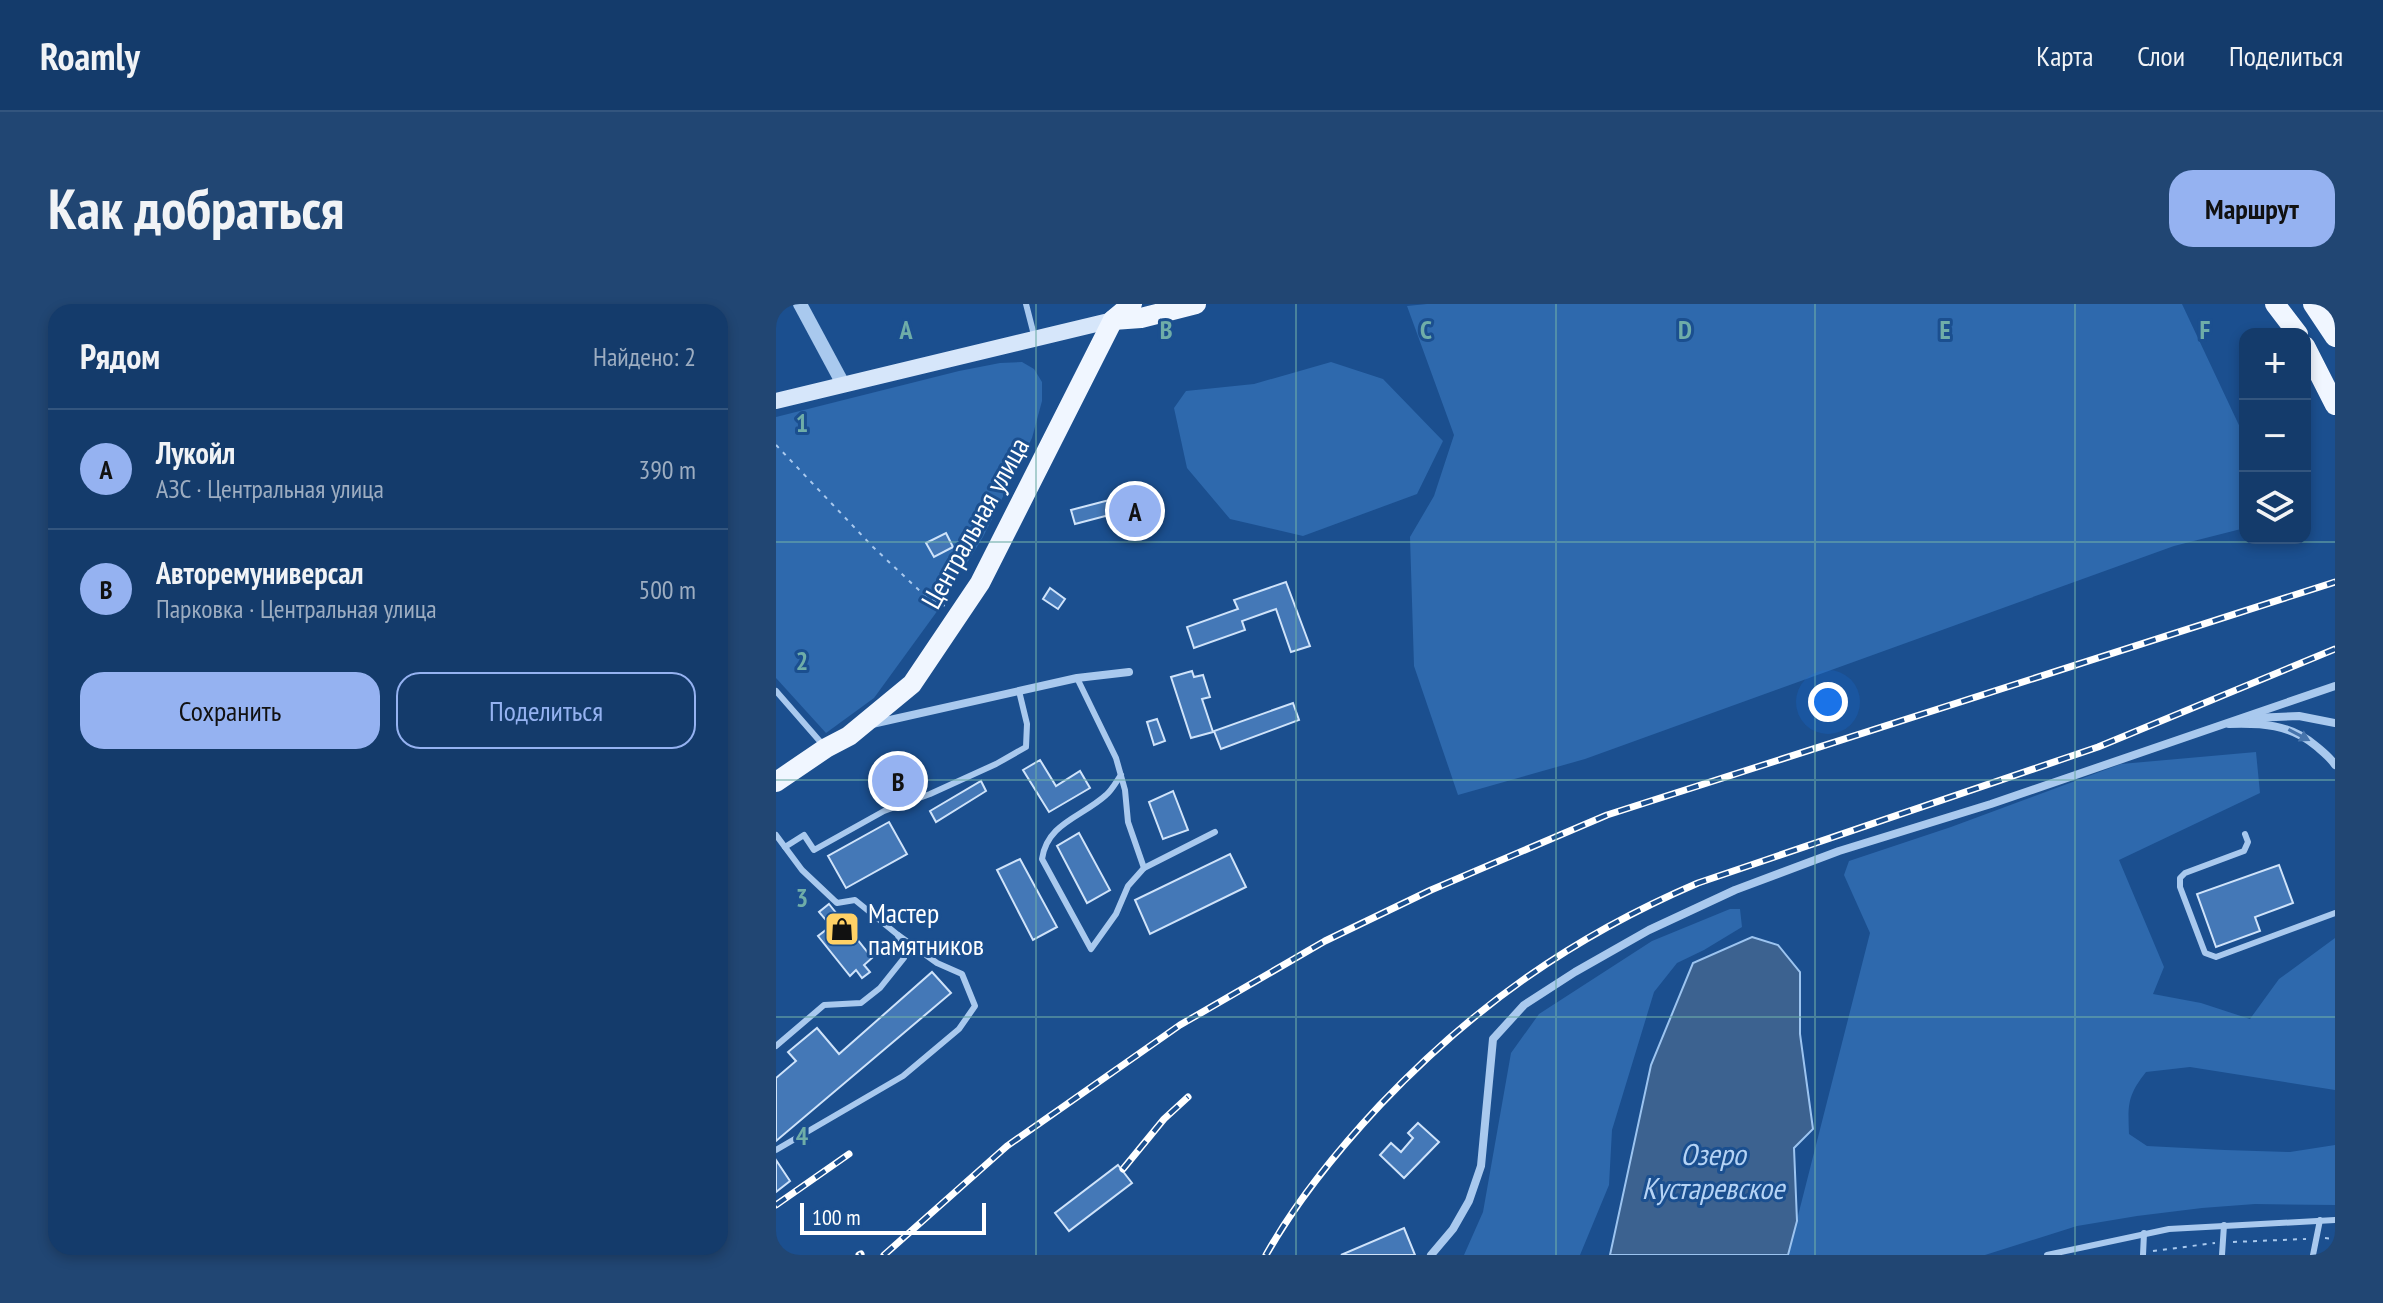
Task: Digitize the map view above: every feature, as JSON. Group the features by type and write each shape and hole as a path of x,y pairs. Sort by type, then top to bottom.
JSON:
{"main road":[{"path":"1113,320 1132,304"},
{"path":"776,401 1034,337 1113,320 1141,318 1196,304"},
{"path":"2275,304 2293,328"},
{"path":"2313,304 2335,337"},
{"name":"Центральная улица","path":"776,782 849,736 912,684 980,583 1113,320"},
{"path":"2311,358 2333,401"}],"street":[{"path":"800,304 843,384"},
{"path":"860,727 1077,678 1129,672"},
{"path":"1431,1255 1453,1229 1469,1201 1481,1166 1493,1039 1524,1005 1575,972 1649,930 1735,890 1839,851 1991,804 2335,686"},
{"path":"2220,724 2253,717 2279,716 2299,716 2335,723"},
{"path":"2220,724 2280,726 2306,737 2335,765"}],"lane":[{"path":"1026,304 1034,337"},
{"path":"1077,678 1116,758 1125,790 1128,822 1144,868"},
{"path":"776,691 826,748"},
{"path":"785,847 804,835 814,850 884,811 969,776 1026,747 1027,724 1019,691"},
{"path":"1121,775 1109,793 1056,829 1044,845 1042,859 1091,949 1116,914 1128,886 1144,868 1215,832"},
{"path":"2245,834 2248,842 2244,851 2185,873 2180,878 2180,887 2205,953 2216,957 2335,913"},
{"path":"776,835 802,870 837,903 855,900 937,963 962,974 975,1006 959,1029 903,1076 776,1150"},
{"path":"776,1046 824,1005 861,1003 880,988 904,958 898,935"},
{"path":"2313,1255 2320,1220"},
{"path":"2047,1255 2177,1228 2335,1220"},
{"path":"2222,1255 2224,1225"},
{"path":"2143,1255 2144,1233"}],"path":[{"path":"776,445 873,547 921,592 959,614"}],"shaded area":[{"path":"2182,304 2239,425 2239,530 2174,546 1585,759 1458,795 1414,666 1410,537 1434,496 1454,435 1407,306"},
{"path":"1022,362 1034,369 1042,382 1042,401 1032,438 983,537 938,610 874,698 826,733 776,678 776,417 959,371"},
{"path":"1331,362 1383,379 1443,441 1417,494 1303,536 1230,519 1187,468 1174,408 1186,391 1254,384"},
{"path":"2256,752 2260,793 2119,860 2164,967 2153,994 2201,1003 2250,1019 2279,979 2335,938 2335,1090 2190,1067 2146,1072 2130,1101 2129,1134 2147,1146 2290,1152 2335,1145 2335,1205 2255,1204 2137,1216 2077,1226 1985,1255 1788,1255 1870,933 1844,875 1849,861 2121,764"},
{"path":"1730,909 1740,909 1742,927 1677,963 1654,992 1612,1130 1609,1185 1580,1255 1464,1255 1483,1212 1511,1053 1539,1014 1652,941"}],"water":[{"name":"Озеро Кустаревское","path":"1752,937 1778,945 1800,972 1800,1034 1813,1129 1794,1148 1797,1221 1788,1255 1610,1255 1651,1065 1693,963"}],"building":[{"path":"1144,491 1149,511 1134,515 1132,509 1075,524 1071,510"},
{"path":"946,533 953,547 934,557 926,543"},
{"path":"1286,582 1310,646 1291,652 1276,609 1242,621 1245,630 1194,648 1187,627 1238,609 1234,600"},
{"path":"1050,588 1065,599 1058,609 1043,599"},
{"path":"1192,671 1194,677 1203,675 1210,697 1202,699 1213,732 1191,738 1171,677"},
{"path":"1293,703 1299,720 1221,749 1214,731"},
{"path":"1157,719 1165,741 1154,745 1147,722"},
{"path":"1040,760 1056,786 1080,771 1090,788 1049,812 1023,770"},
{"path":"981,781 986,791 936,822 930,811"},
{"path":"1173,791 1188,830 1163,839 1149,802"},
{"path":"889,822 907,854 846,888 828,856"},
{"path":"1079,833 1110,890 1087,903 1057,846"},
{"path":"1230,854 1246,887 1150,934 1135,900"},
{"path":"1020,859 1057,927 1033,940 997,870"},
{"path":"2279,865 2293,903 2255,917 2260,931 2216,947 2197,894"},
{"path":"829,904 872,958 864,965 870,972 862,978 856,970 850,976 818,936 831,926 819,912"},
{"path":"932,972 951,993 776,1141 776,1078 796,1061 788,1052 817,1028 839,1054"},
{"path":"1418,1123 1439,1142 1404,1178 1380,1155 1391,1143 1401,1152 1413,1138 1408,1133"},
{"path":"776,1160 790,1181 776,1192"},
{"path":"1118,1165 1132,1183 1069,1231 1055,1213"},
{"path":"1404,1228 1415,1255 1341,1255"}],"railway":[{"path":"884,1255 1007,1146 1180,1025 1325,941 1431,890 1607,815 2335,582"},
{"path":"1266,1255 1304,1195 1333,1158 1415,1069 1489,1005 1527,977 1608,927 1698,883 2098,747 2335,649"},
{"path":"1123,1169 1164,1119 1188,1097"},
{"path":"776,1205 849,1154"}],"place":[{"name":"Лукойл","path":"1135,511"},
{"name":"Авторемуниверсал","path":"898,781"},
{"name":"Мастер памятников","path":"842,929"}]}
